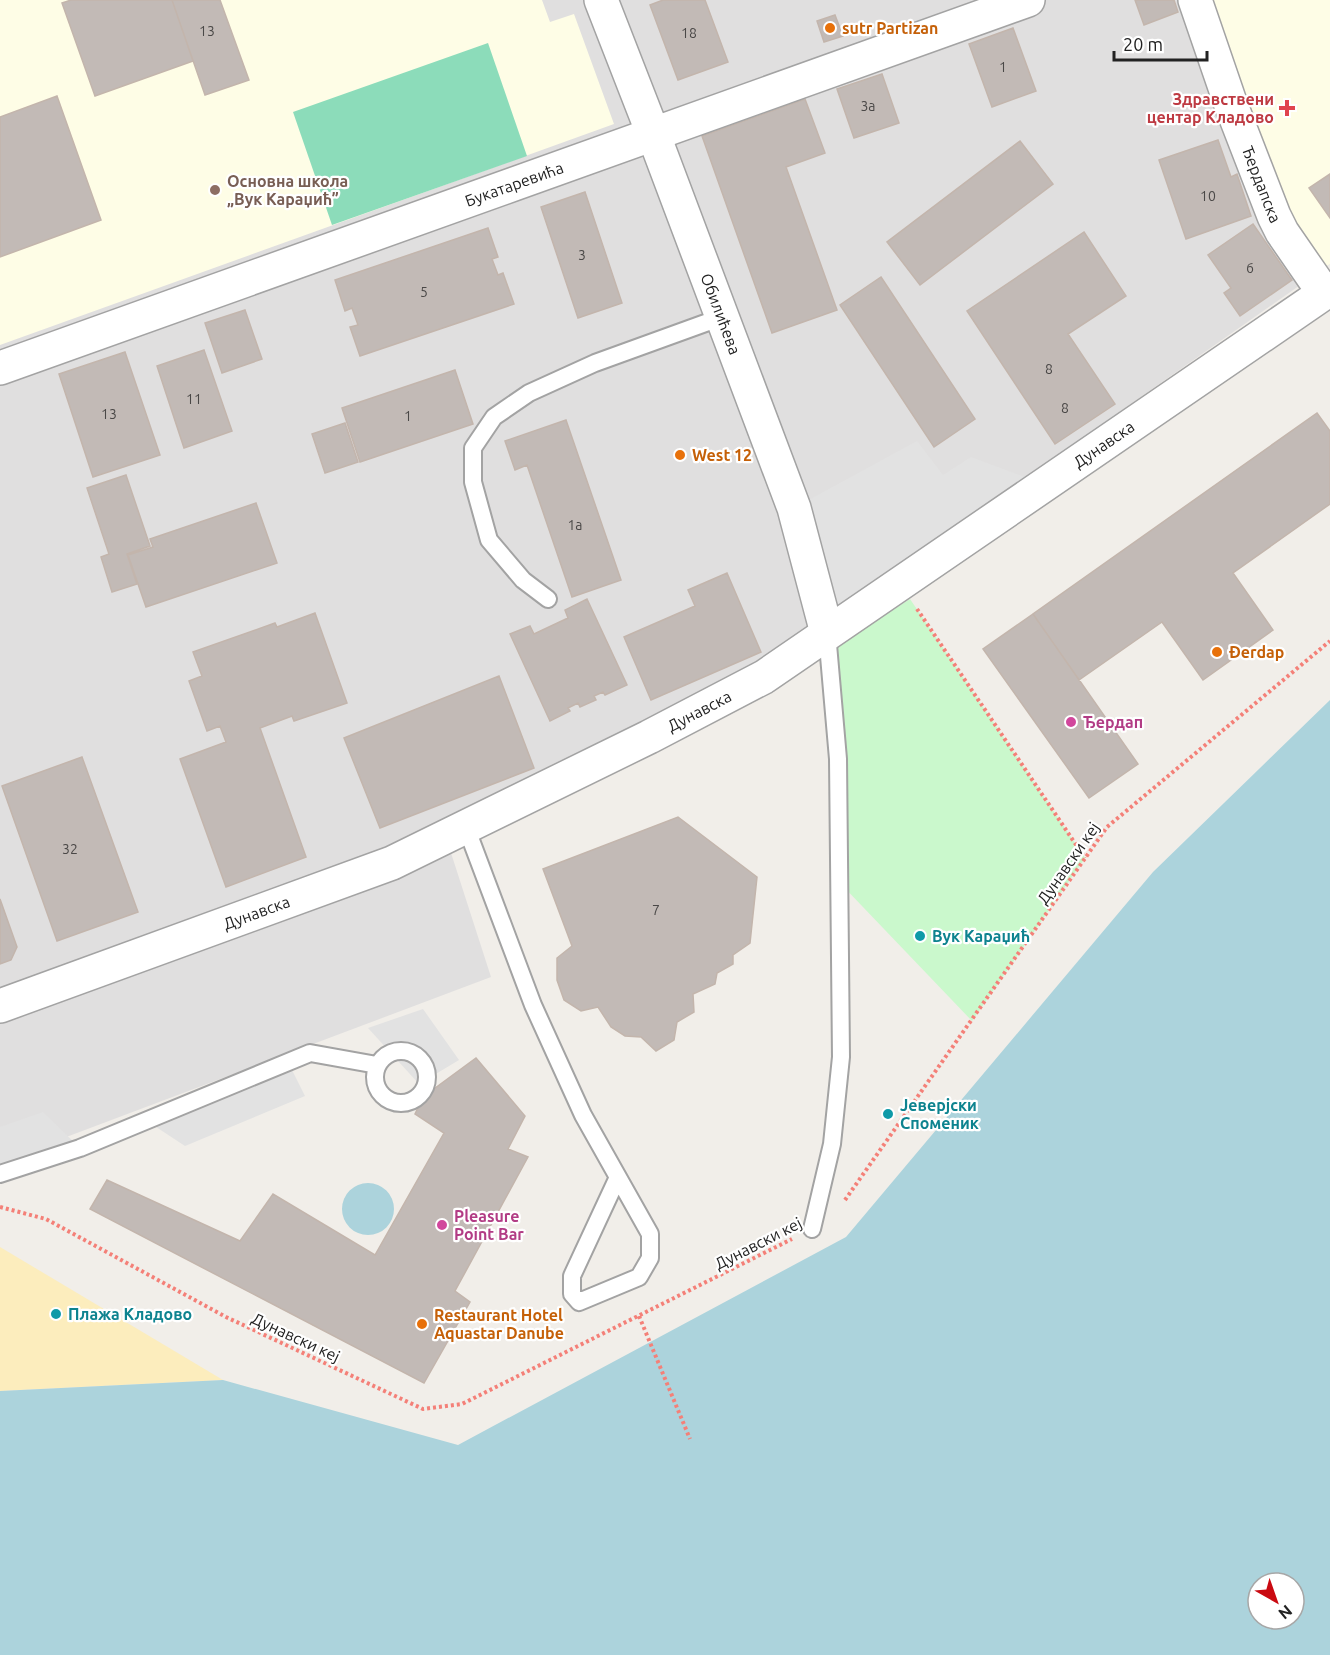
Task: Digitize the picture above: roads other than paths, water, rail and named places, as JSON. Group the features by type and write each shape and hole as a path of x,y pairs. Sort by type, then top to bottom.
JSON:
{"street":[{"name":"Обилићева","path":"601,0 794,508 827,633"},
{"name":"Букатаревића","path":"0,368 1028,0"},
{"name":"Ђердапска","path":"1195,0 1231,105 1274,216 1282,232 1327,291"},
{"name":"Дунавска","path":"0,1006 392,863 649,737 764,677 1327,291"}],"lane":[{"path":"548,599 523,580 489,540 472,482 473,448 494,417 529,393 595,363 722,317"},
{"path":"812,1229 832,1143 841,1057 838,759 827,633"},
{"path":"466,827 533,1005 583,1115 618,1177 650,1234 650,1258 639,1277 579,1302 572,1294 572,1276 618,1177"},
{"path":"0,1174 80,1148 310,1053 377,1065"}],"water":[{"path":"1330,700 1330,1655 0,1655 0,1391 223,1380 458,1445 846,1237 1153,872"},
{"path":"368,1183 378,1185 386,1191 392,1199 394,1209 392,1219 386,1227 378,1233 368,1235 358,1233 350,1227 344,1219 342,1209 344,1199 350,1191 358,1185"}],"place":[{"name":"sutr Partizan","path":"830,28"},
{"name":"Здравствени центар Кладово","path":"1287,108"},
{"name":"Основна школа „Вук Караџић”","path":"215,190"},
{"name":"West 12","path":"680,455"},
{"name":"Đerdap","path":"1217,652"},
{"name":"Ђердап","path":"1071,722"},
{"name":"Вук Караџић","path":"920,936"},
{"name":"Јеверјски Споменик","path":"888,1114"},
{"name":"Pleasure Point Bar","path":"442,1225"},
{"name":"Плажа Кладово","path":"56,1314"},
{"name":"Restaurant Hotel Aquastar Danube","path":"422,1324"}]}
